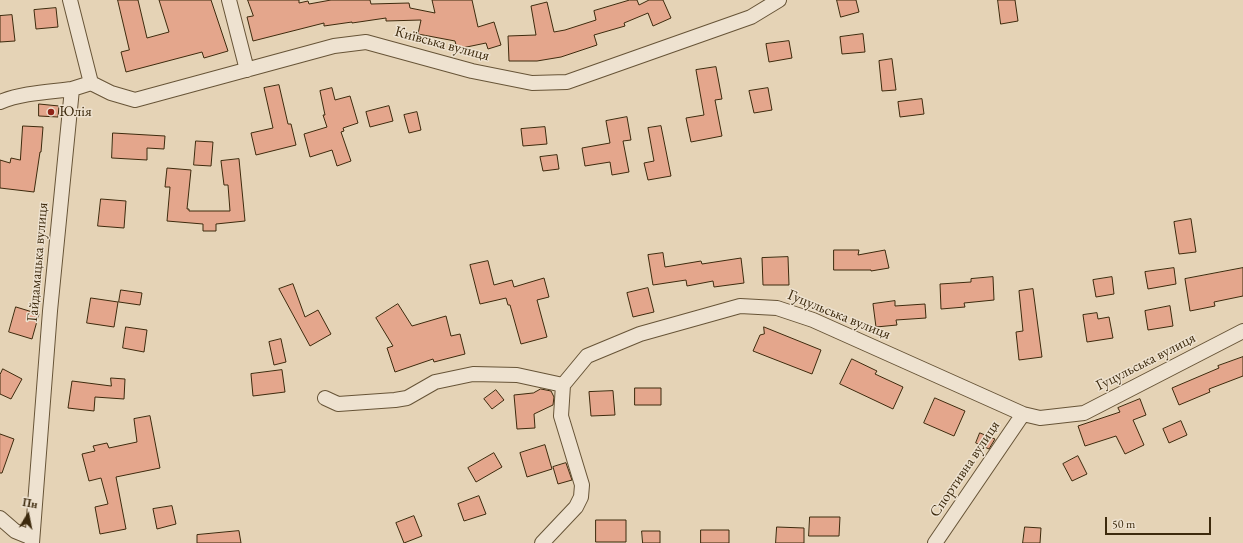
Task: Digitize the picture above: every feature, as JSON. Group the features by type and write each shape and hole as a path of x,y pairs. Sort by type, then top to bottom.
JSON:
{"street":[{"path":"0,102 32,94 72,89 90,83 70,0"},
{"path":"229,0 247,70"},
{"name":"Київська вулиця","path":"90,83 111,93 135,100 334,46 366,42 479,72 532,83 567,82 751,17 779,0"},
{"name":"Гайдамацька вулиця","path":"32,540 50,311 72,89"},
{"name":"Гуцульська вулиця","path":"563,385 587,356 640,334 740,306 777,308 813,320 1023,414 1040,418 1084,413 1243,331"},
{"path":"324,398 338,404 395,400 407,398 436,382 473,374 517,375 563,385 561,416 582,485 581,497 576,507 542,543"},
{"name":"Спортивна вулиця","path":"935,543 1023,414"},
{"path":"0,518 15,531 32,540"}],"building":[{"path":"118,0 138,0 147,38 169,32 159,0 211,0 228,51 204,58 202,52 126,72 121,52 129,50"},
{"path":"248,0 299,0 299,3 308,1 309,4 331,0 370,0 371,4 409,3 410,8 435,13 432,0 472,0 478,27 494,22 501,45 488,49 486,43 457,49 455,41 418,34 421,20 386,21 386,18 324,26 324,23 253,41 247,17 253,16"},
{"path":"630,0 637,0 639,5 649,0 663,0 671,18 653,26 648,13 624,23 625,26 594,35 597,45 561,57 537,61 509,61 508,36 536,35 531,6 547,2 554,32 596,20 594,11"},
{"path":"837,0 856,0 859,12 841,17"},
{"path":"998,0 1015,0 1018,21 1001,24"},
{"path":"56,8 58,27 36,29 34,10"},
{"path":"12,15 15,41 0,42 0,16"},
{"path":"863,34 865,52 842,54 840,37"},
{"path":"789,41 792,58 769,62 766,44"},
{"path":"892,59 896,90 882,91 879,61"},
{"path":"716,67 722,99 715,100 722,136 691,142 686,118 704,115 696,70"},
{"path":"279,85 288,124 291,124 296,145 256,155 251,133 273,128 264,88"},
{"path":"332,88 335,100 350,96 358,123 343,128 344,131 341,132 351,161 337,166 332,150 310,157 304,134 327,127 323,115 325,115 320,91"},
{"path":"768,88 772,110 754,113 749,91"},
{"path":"922,99 924,114 900,117 898,102"},
{"path":"39,104 59,106 58,117 39,116"},
{"path":"389,106 393,121 370,127 366,112"},
{"path":"417,112 421,130 409,133 404,115"},
{"path":"627,117 631,140 623,141 629,172 612,175 610,162 585,166 582,148 610,143 606,121"},
{"path":"23,126 43,127 41,152 34,192 0,188 0,160 10,163 11,158 20,160"},
{"path":"661,126 671,176 648,180 644,163 654,161 648,128"},
{"path":"545,127 547,144 523,146 521,129"},
{"path":"113,133 165,136 164,149 147,148 147,160 112,158"},
{"path":"196,141 213,142 211,166 194,165"},
{"path":"557,155 559,169 543,171 540,157"},
{"path":"239,159 245,221 216,224 216,231 203,231 203,224 167,221 170,187 165,187 167,168 191,170 187,209 189,209 189,211 230,211 228,185 224,185 221,161"},
{"path":"101,199 126,201 124,228 98,226"},
{"path":"1191,219 1196,252 1179,254 1174,222"},
{"path":"834,250 859,250 858,255 885,250 889,268 871,271 834,270"},
{"path":"663,253 665,267 701,261 702,264 741,258 744,283 714,287 713,281 687,286 686,280 653,285 648,255"},
{"path":"788,257 789,285 763,285 762,258"},
{"path":"488,261 494,285 512,280 514,287 544,278 549,297 537,300 547,337 521,344 510,305 508,305 506,298 480,304 470,265"},
{"path":"1174,268 1176,284 1148,289 1145,272"},
{"path":"1243,268 1243,296 1214,302 1215,306 1190,311 1185,279"},
{"path":"993,277 994,300 964,303 965,307 941,309 940,284 971,282 971,279"},
{"path":"1112,277 1114,294 1096,297 1093,280"},
{"path":"293,284 305,317 318,310 331,334 310,346 279,289"},
{"path":"648,288 654,312 633,317 627,293"},
{"path":"1033,289 1042,357 1019,360 1016,332 1023,331 1019,291"},
{"path":"121,290 142,293 140,305 119,302"},
{"path":"91,298 118,302 114,327 87,323"},
{"path":"895,301 895,306 925,304 926,318 896,320 897,325 876,327 873,304"},
{"path":"398,304 412,326 446,316 451,336 460,334 465,354 434,362 433,359 395,372 387,348 393,346 376,318"},
{"path":"1170,306 1173,326 1148,330 1145,311"},
{"path":"16,307 39,314 32,339 9,332"},
{"path":"1097,313 1098,319 1109,317 1113,338 1087,342 1083,315"},
{"path":"126,327 147,330 144,352 123,348"},
{"path":"764,327 821,350 812,374 753,351 760,335 764,334"},
{"path":"281,339 286,362 274,365 269,342"},
{"path":"1243,357 1243,376 1209,389 1210,392 1179,405 1172,388 1219,368 1218,366"},
{"path":"852,359 877,371 875,374 903,387 893,409 840,384"},
{"path":"3,369 22,379 11,399 0,394 0,375"},
{"path":"282,370 285,392 253,396 251,374"},
{"path":"111,378 125,379 124,399 95,397 94,411 68,408 72,381 111,386"},
{"path":"635,388 661,388 661,405 635,405"},
{"path":"541,389 551,391 554,397 553,405 534,414 535,428 517,429 514,395 533,393"},
{"path":"496,390 504,400 492,409 484,399"},
{"path":"613,391 615,415 591,416 589,392"},
{"path":"935,398 965,411 954,436 924,423"},
{"path":"1140,399 1146,415 1133,420 1144,445 1125,454 1116,436 1085,446 1078,426 1120,412 1118,408"},
{"path":"150,416 160,468 116,477 126,529 100,534 95,507 108,504 101,478 89,481 82,454 95,451 93,446 107,443 109,448 137,442 134,419"},
{"path":"1181,421 1187,435 1169,443 1163,429"},
{"path":"980,433 995,439 989,449 976,443"},
{"path":"0,434 14,439 2,473 0,473"},
{"path":"545,445 552,469 527,477 520,453"},
{"path":"494,453 502,467 476,482 468,468"},
{"path":"1078,456 1087,474 1072,481 1063,464"},
{"path":"566,463 572,480 558,484 553,467"},
{"path":"479,496 486,514 464,521 458,504"},
{"path":"172,506 176,524 157,529 153,509"},
{"path":"414,516 422,536 404,543 396,523"},
{"path":"810,517 840,517 839,536 809,536"},
{"path":"596,520 626,520 626,542 596,542"},
{"path":"777,527 804,528 804,543 776,543"},
{"path":"1025,527 1041,528 1040,543 1023,543"},
{"path":"701,530 729,530 729,543 701,543"},
{"path":"239,531 241,543 197,543 197,535"},
{"path":"642,531 660,531 660,543 643,543"}],"place":[{"name":"Юлія","path":"51,112"}]}
